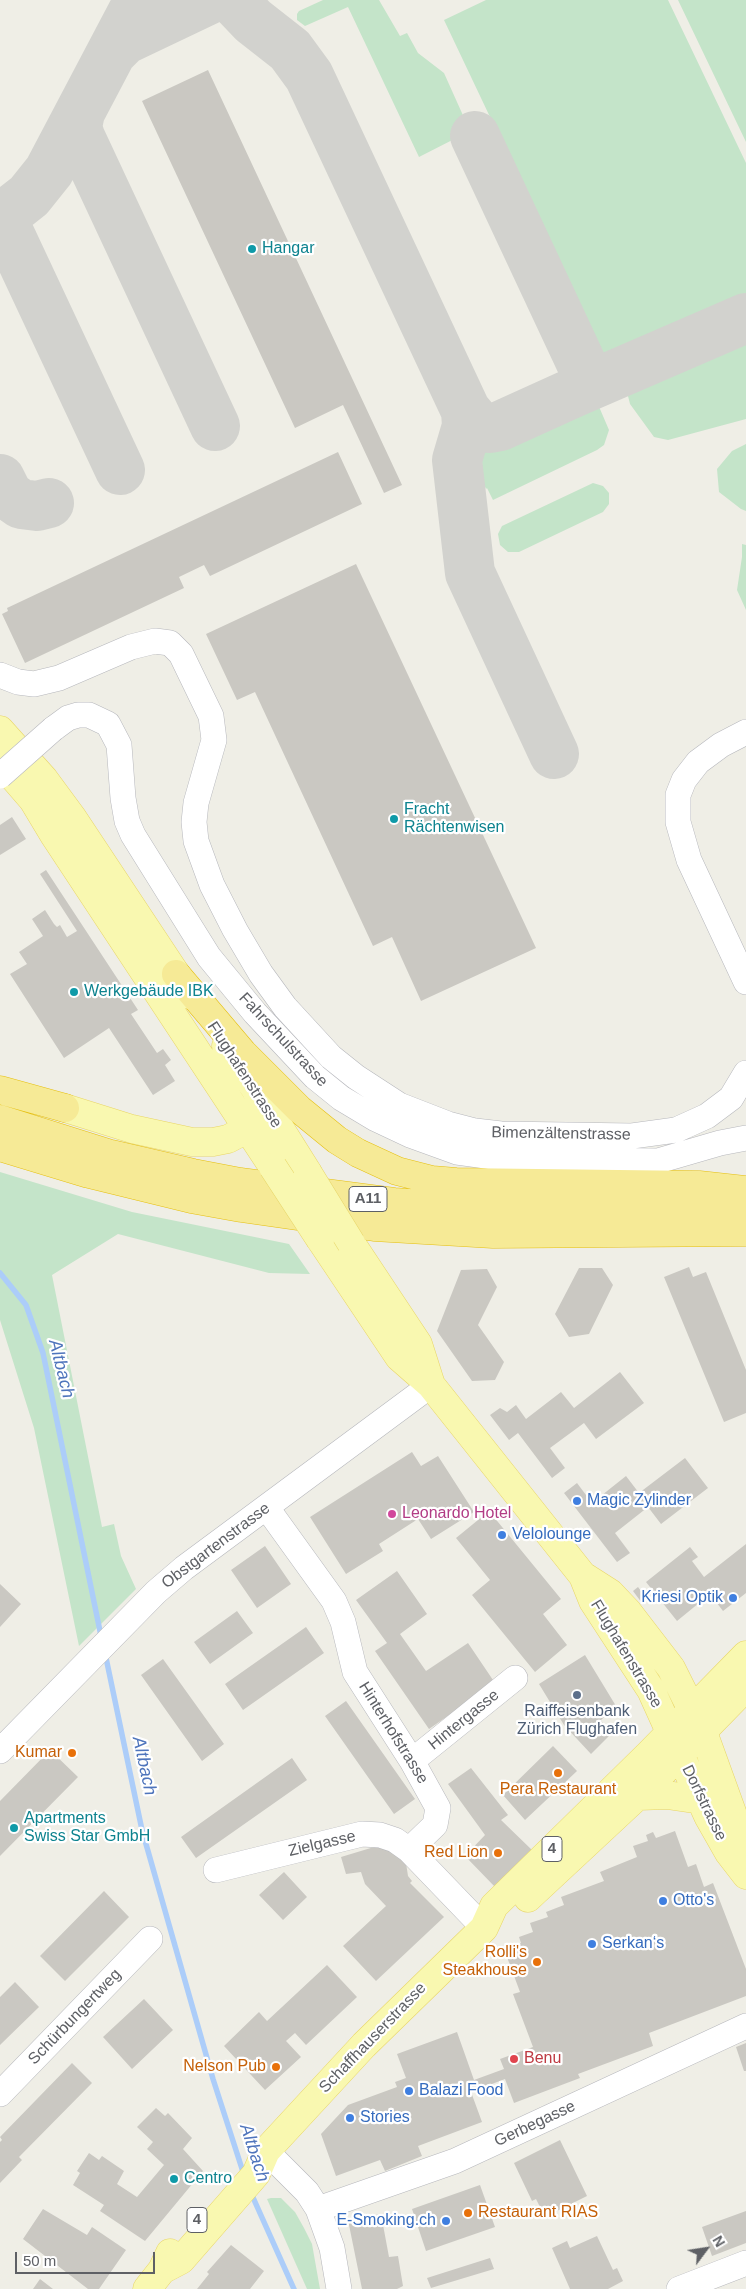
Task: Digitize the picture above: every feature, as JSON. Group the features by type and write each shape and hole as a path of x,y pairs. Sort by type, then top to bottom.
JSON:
{"highway":[{"path":"176,974 243,1053 299,1109 351,1149 397,1171 432,1180 456,1182 699,1185 746,1190"},
{"path":"0,1090 65,1108"},
{"name":"A11","path":"0,1119 111,1154 193,1173 240,1182 384,1201 496,1209 746,1206"},
{"name":"A11","path":"0,1147 89,1174 191,1199 374,1227 493,1234 746,1232"}],"main road":[{"name":"Flughafenstrasse","path":"0,730 44,779 72,817 272,1116 351,1243 418,1344 431,1385"},
{"name":"Flughafenstrasse","path":"0,762 33,800 54,835 399,1357 431,1385 583,1576 593,1601 651,1690 675,1743"},
{"path":"65,1108 132,1129 192,1142 213,1142 228,1139 272,1116"},
{"name":"Flughafenstrasse","path":"583,1576 610,1593 628,1612 671,1668 698,1720"},
{"name":"Schaffhauserstrasse","path":"155,2279 171,2251 250,2169 364,2045 484,1928 494,1906 675,1743 698,1720 746,1655"},
{"name":"Schaffhauserstrasse","path":"698,1720 746,1687"},
{"name":"Dorfstrasse","path":"698,1720 736,1823 743,1846 746,1875"},
{"name":"Schaffhauserstrasse","path":"484,1928 504,1920 639,1796 675,1743"},
{"name":"Dorfstrasse","path":"675,1743 701,1800 729,1853 746,1875"},
{"path":"639,1796 667,1795 701,1800"}],"street":[{"name":"Bimenzältenstrasse","path":"0,675 18,682 34,684 59,678 142,643 155,641 170,643 184,660 211,716 214,740 196,803 194,822 196,841 212,885 235,930 285,1007 331,1057 399,1105 448,1124 492,1133 529,1136 632,1136 676,1130 707,1116 731,1098 746,1074"},
{"name":"Fahrschulstrasse","path":"0,776 68,718 78,714 89,714 108,724 119,745 123,798 127,821 133,835 209,957 255,1013 315,1077 341,1098 369,1115 410,1135 448,1149 480,1157 508,1160 658,1161 720,1143 746,1138"},
{"path":"746,732 721,745 698,762 678,794 678,822 689,860 746,982"},
{"name":"Obstgartenstrasse","path":"0,1751 117,1632 184,1568 431,1385"},
{"name":"Hinterhofstrasse","path":"267,1508 334,1601 342,1622 354,1672 412,1761 438,1808 438,1818 435,1825 409,1850"},
{"name":"Hintergasse","path":"412,1761 515,1678"},
{"name":"Zielgasse","path":"216,1870 362,1834 380,1835 395,1840 409,1850 484,1928"},
{"name":"Schürbungertweg","path":"0,2094 150,1939"},
{"name":"Gerbegasse","path":"318,2209 454,2161 746,2026"},
{"path":"250,2169 307,2192 318,2209 332,2248 339,2289"},
{"path":"679,2289 746,2263"}],"green space":[{"path":"323,0 379,0 400,36 407,33 418,53 444,73 470,131 419,157 348,7 305,26 297,20 299,11"},
{"path":"486,0 668,0 746,163 746,306 622,359 611,359 601,351 444,20"},
{"path":"678,0 746,0 746,142"},
{"path":"746,330 746,419 668,440 654,437 630,404 627,392 631,382 641,374"},
{"path":"594,395 609,430 604,445 493,500 486,489 470,451"},
{"path":"746,444 746,511 719,492 717,469 732,451"},
{"path":"593,483 603,486 609,493 609,504 603,512 519,552 508,552 500,545 498,534 502,526"},
{"path":"742,544 746,545 746,610 737,590"},
{"path":"0,1172 132,1212 289,1244 310,1274 269,1273 118,1234 52,1275 102,1527 114,1524 121,1556 136,1589 79,1646 34,1428 0,1320"},
{"path":"281,2198 295,2212 304,2228 312,2244 320,2289 307,2289 267,2199"}],"building":[{"name":"Hangar","path":"208,70 402,485 384,493 343,405 295,428 142,101"},
{"path":"338,452 362,504 210,576 204,565 179,577 184,588 25,663 2,614 8,611 7,608"},
{"name":"Fracht Rächtenwisen","path":"356,564 536,948 421,1001 392,937 373,946 255,692 237,700 206,634"},
{"path":"12,817 26,839 0,855 0,825"},
{"name":"Werkgebäude IBK","path":"46,870 138,1010 131,1014 157,1053 163,1049 171,1060 165,1065 175,1081 153,1095 109,1028 64,1058 10,974 27,964 19,952 43,936 32,919 45,910 57,927 60,925 67,937 77,931 40,874"},
{"path":"689,1267 693,1277 706,1272 746,1370 746,1413 724,1422 664,1277"},
{"path":"579,1268 602,1268 613,1285 589,1334 569,1337 555,1314"},
{"path":"487,1269 497,1287 478,1325 504,1362 495,1380 472,1381 437,1331 461,1270"},
{"path":"620,1372 644,1403 596,1439 584,1423 550,1448 565,1468 552,1478 518,1433 509,1440 490,1415 500,1408 507,1412 516,1405 526,1419 561,1392 574,1408"},
{"name":"Leonardo Hotel","path":"412,1452 421,1466 438,1456 474,1512 431,1539 418,1519 379,1544 383,1551 346,1574 310,1517"},
{"path":"685,1458 708,1488 661,1524 648,1507 615,1533 630,1553 617,1562 564,1493 577,1483 592,1503 626,1476 639,1493"},
{"path":"489,1511 561,1599 543,1614 567,1645 535,1672 472,1595 490,1580 456,1538"},
{"path":"746,1544 746,1593 723,1611 710,1594 677,1621 646,1582 690,1547 698,1557 692,1561 704,1577"},
{"path":"265,1546 291,1584 257,1608 231,1570"},
{"path":"397,1571 427,1614 400,1634 426,1671 468,1643 495,1683 429,1729 375,1651 387,1643 356,1600"},
{"path":"0,1584 21,1604 0,1627"},
{"path":"638,1587 647,1599 642,1603 633,1591"},
{"path":"237,1611 253,1633 210,1664 194,1642"},
{"path":"306,1627 324,1653 243,1710 225,1684"},
{"name":"Raiffeisenbank Zürich Flughafen","path":"585,1655 616,1706 601,1720 610,1735 591,1754 564,1725 539,1684"},
{"path":"163,1659 224,1744 202,1761 141,1675"},
{"path":"346,1701 415,1799 394,1814 325,1716"},
{"path":"553,1746 577,1771 525,1820 503,1795"},
{"name":"Apartments Swiss Star GmbH","path":"50,1750 78,1777 0,1856 0,1801"},
{"path":"292,1758 307,1780 196,1858 181,1837"},
{"path":"471,1768 508,1815 501,1820 532,1850 495,1887 465,1856 485,1835 448,1784"},
{"path":"675,1831 688,1867 696,1864 704,1887 713,1883 746,1969 746,1996 649,2033 653,2046 578,2074 580,2078 514,2103 505,2079 471,2092 482,2122 418,2146 422,2156 385,2171 380,2160 336,2176 321,2134 348,2105 397,2087 395,2082 406,2078 397,2054 457,2032 474,2080 504,2069 500,2059 533,2047 513,1994 520,1992 504,1949 521,1943 519,1937 533,1932 530,1923 548,1917 546,1912 564,1905 561,1897 604,1881 600,1872 637,1857 633,1846 648,1841 646,1835 653,1832 656,1838"},
{"path":"384,1844 385,1850 392,1849 406,1863 408,1876 412,1881 410,1883 444,1917 376,1981 343,1946 386,1906 365,1884 361,1872 346,1874 341,1857"},
{"path":"284,1872 307,1897 283,1920 259,1895"},
{"path":"104,1891 129,1917 65,1981 40,1956"},
{"path":"327,1965 357,1997 306,2045 295,2033 286,2041 301,2057 265,2090 224,2046 259,2012 267,2021"},
{"path":"15,1982 39,2007 0,2045 0,1997"},
{"path":"144,1999 173,2030 132,2069 103,2037"},
{"path":"746,2043 746,2071 744,2071 736,2047"},
{"path":"72,2063 92,2083 19,2157 22,2160 0,2183 0,2142 2,2140 0,2137"},
{"name":"Centro","path":"156,2108 165,2116 168,2113 192,2138 183,2149 203,2171 145,2241 100,2211 104,2205 73,2185 80,2173 77,2171 89,2153 99,2160 102,2156 124,2171 117,2184 137,2197 164,2165 147,2149 153,2142 137,2127"},
{"path":"560,2140 587,2196 545,2217 536,2199 532,2201 514,2163"},
{"path":"480,2185 495,2227 426,2251 412,2209"},
{"path":"43,2209 87,2235 92,2227 126,2250 99,2289 88,2289 23,2239"},
{"path":"746,2211 746,2243 712,2256 702,2227"},
{"path":"381,2214 389,2257 398,2256 403,2286 397,2289 362,2289 348,2220"},
{"path":"597,2236 613,2270 617,2268 623,2281 608,2289 570,2289 552,2248 567,2241 570,2248"},
{"path":"231,2245 264,2271 250,2289 197,2289 209,2274 207,2272"},
{"path":"490,2258 494,2269 431,2288 427,2278"},
{"path":"40,2279 53,2289 33,2289"}],"waterway":[{"name":"Altbach","path":"0,1273 26,1305 43,1353 101,1636"},
{"name":"Altbach","path":"105,1653 142,1830 213,2079 244,2175"},
{"name":"Altbach","path":"251,2193 294,2289"}],"taxiway":[{"path":"0,219 29,196 49,171 139,0"},
{"path":"113,51 124,40 208,0"},
{"path":"233,0 253,21 290,50 309,76 466,411 477,424 490,428 500,426 746,318"},
{"path":"80,112 77,127 80,137 215,426"},
{"path":"475,136 584,369 583,382 575,392"},
{"path":"2,218 120,470"},
{"path":"466,411 467,426 457,460 470,573 554,754"},
{"path":"0,479 8,495 21,504 37,506 49,503"}],"place":[{"name":"Hangar","path":"252,249"},
{"name":"Fracht Rächtenwisen","path":"394,819"},
{"name":"Werkgebäude IBK","path":"74,992"},
{"name":"Magic Zylinder","path":"577,1501"},
{"name":"Leonardo Hotel","path":"392,1514"},
{"name":"Velolounge","path":"502,1535"},
{"name":"Kriesi Optik","path":"733,1598"},
{"name":"Raiffeisenbank Zürich Flughafen","path":"577,1695"},
{"name":"Kumar","path":"72,1753"},
{"name":"Pera Restaurant","path":"558,1773"},
{"name":"Apartments Swiss Star GmbH","path":"14,1828"},
{"name":"Red Lion","path":"498,1853"},
{"name":"Otto's","path":"663,1901"},
{"name":"Serkan‘s","path":"592,1944"},
{"name":"Rolli's Steakhouse","path":"537,1962"},
{"name":"Benu","path":"514,2059"},
{"name":"Nelson Pub","path":"276,2067"},
{"name":"Balazi Food","path":"409,2091"},
{"name":"Stories","path":"350,2118"},
{"name":"Centro","path":"174,2179"},
{"name":"Restaurant RIAS","path":"468,2213"},
{"name":"E-Smoking.ch","path":"446,2221"}]}
